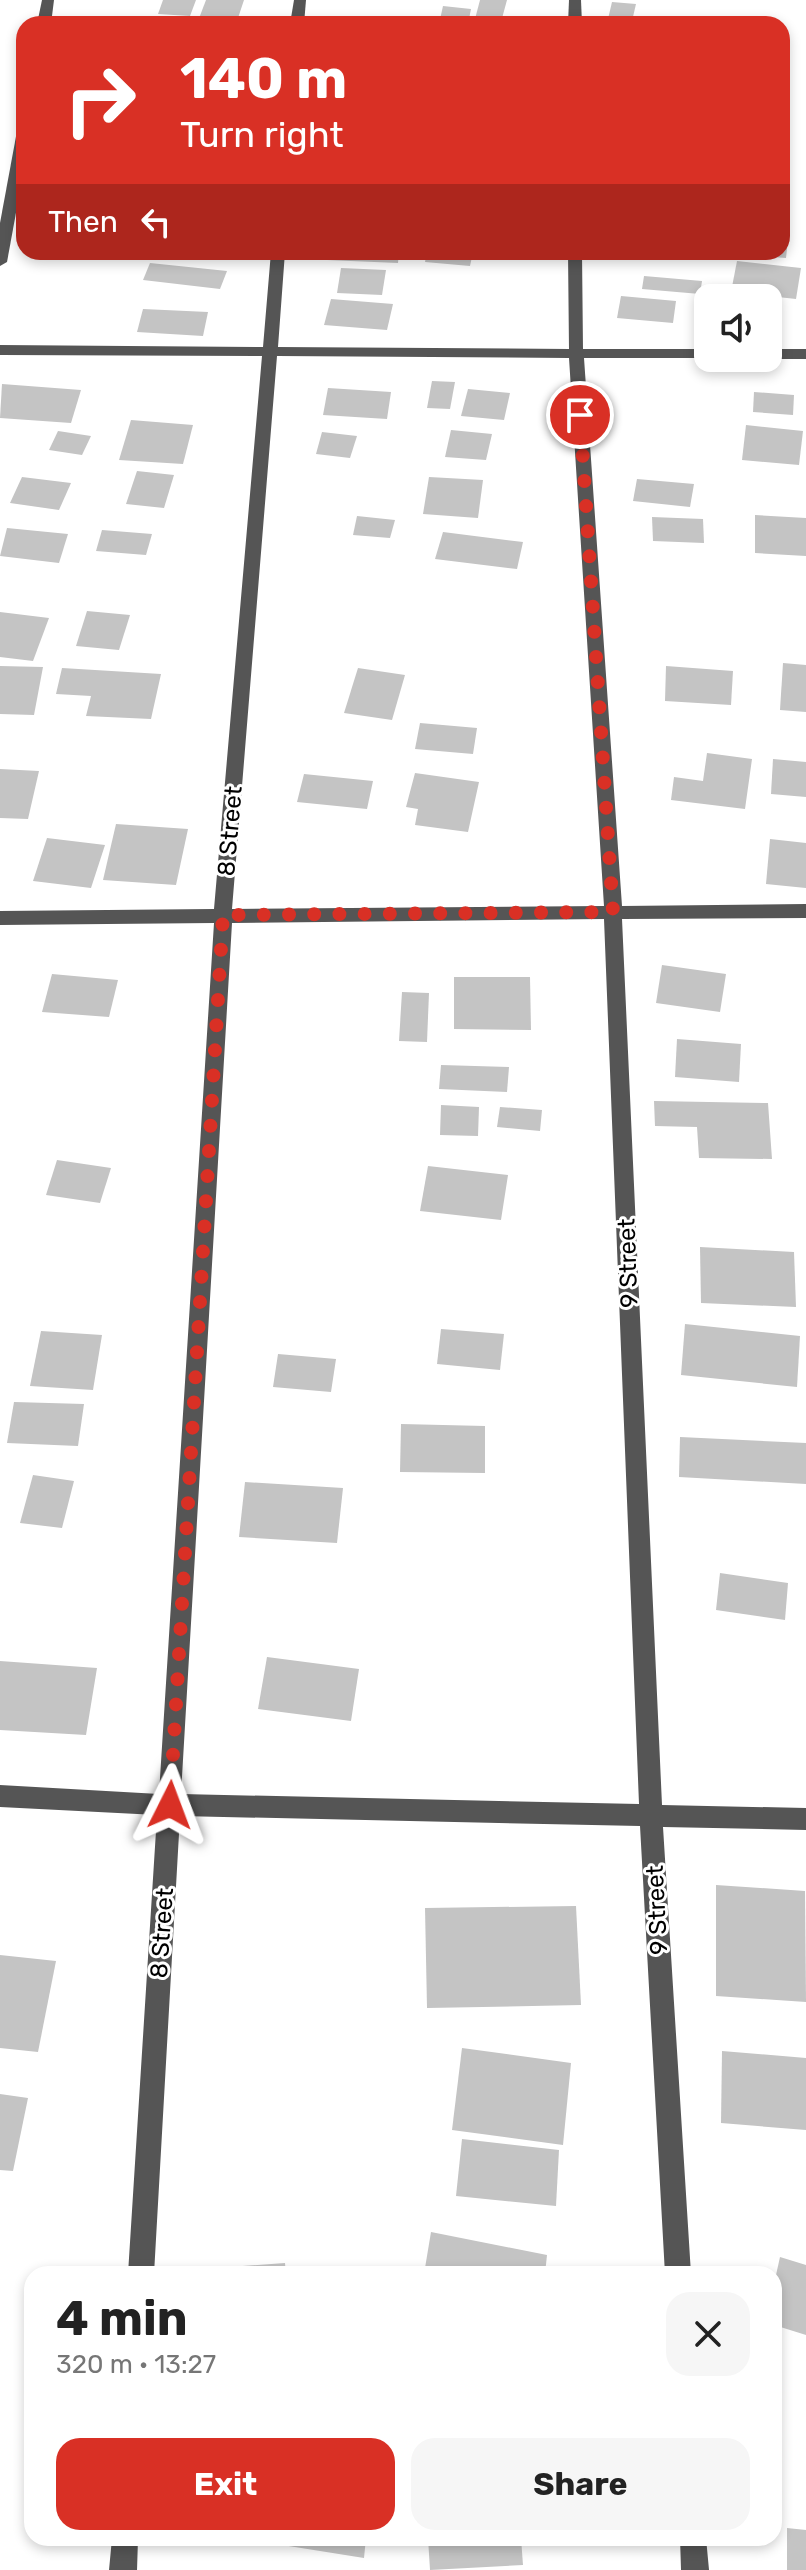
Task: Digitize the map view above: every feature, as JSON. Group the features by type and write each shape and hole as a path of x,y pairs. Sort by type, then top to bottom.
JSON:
{"street":[{"path":"0,262 16,175"},
{"name":"8 Street","path":"141,2266 223,915 277,260"},
{"name":"9 Street","path":"575,260 576,353 613,912 651,1818 678,2266"},
{"path":"0,350 694,354"},
{"path":"782,354 806,354"},
{"path":"0,918 806,911"},
{"path":"0,1796 170,1805 651,1818 806,1819"},
{"path":"123,2570 124,2546"},
{"path":"694,2546 695,2570"}],"building":[{"path":"163,0 196,0 190,16 158,14"},
{"path":"206,0 244,0 239,16 200,16"},
{"path":"480,0 507,0 503,16 476,16"},
{"path":"612,2 636,4 633,16 609,16"},
{"path":"443,6 471,9 470,16 441,16"},
{"path":"327,260 398,260 398,263"},
{"path":"425,260 471,260 470,266"},
{"path":"737,261 801,268 796,299 782,297 782,284 733,284"},
{"path":"150,263 227,271 220,289 143,280"},
{"path":"341,268 386,270 382,295 337,293"},
{"path":"644,276 702,281 702,284 694,284 694,293 642,289"},
{"path":"621,296 676,301 673,323 617,318"},
{"path":"331,299 393,304 387,330 324,325"},
{"path":"143,309 208,312 203,336 137,332"},
{"path":"432,381 455,382 450,409 427,408"},
{"path":"2,384 81,390 71,423 0,418"},
{"path":"328,388 391,392 387,419 323,415"},
{"path":"468,389 510,393 504,420 461,416"},
{"path":"754,392 794,395 793,415 753,412"},
{"path":"131,420 193,425 183,464 119,460"},
{"path":"746,425 803,431 799,465 742,460"},
{"path":"451,430 492,434 486,460 445,457"},
{"path":"58,431 91,436 82,455 49,450"},
{"path":"322,432 357,436 350,458 316,454"},
{"path":"137,471 174,475 164,508 126,504"},
{"path":"22,477 71,483 59,510 10,503"},
{"path":"429,477 483,480 478,518 423,514"},
{"path":"637,479 694,484 690,507 633,501"},
{"path":"755,515 806,518 806,556 755,553"},
{"path":"357,516 395,520 390,538 353,535"},
{"path":"652,517 703,519 704,543 653,541"},
{"path":"7,528 68,534 59,563 0,556"},
{"path":"102,530 152,534 146,555 96,551"},
{"path":"443,532 523,542 517,569 435,559"},
{"path":"87,611 130,615 119,650 76,646"},
{"path":"0,612 49,618 33,661 0,657"},
{"path":"783,663 806,665 806,712 780,710"},
{"path":"0,666 43,667 34,715 0,714"},
{"path":"666,666 733,671 731,705 665,701"},
{"path":"62,668 161,674 151,719 86,716 91,696 56,694"},
{"path":"358,668 405,675 392,720 344,713"},
{"path":"420,723 477,728 473,754 415,749"},
{"path":"707,753 752,759 745,809 671,800 674,777 703,781"},
{"path":"773,759 806,762 806,797 771,794"},
{"path":"0,769 39,771 28,819 0,818"},
{"path":"415,773 479,782 468,832 415,825 418,809 406,807"},
{"path":"304,774 373,781 367,809 297,802"},
{"path":"116,824 188,829 176,885 103,880"},
{"path":"47,838 105,845 91,888 33,881"},
{"path":"770,839 806,843 806,888 766,884"},
{"path":"662,965 726,974 720,1012 656,1003"},
{"path":"52,974 118,980 109,1017 42,1012"},
{"path":"454,977 530,977 531,1030 454,1029"},
{"path":"402,992 429,993 427,1042 399,1041"},
{"path":"677,1039 741,1044 739,1082 675,1077"},
{"path":"441,1065 509,1067 507,1092 439,1089"},
{"path":"654,1101 768,1103 772,1159 699,1158 697,1127 655,1126"},
{"path":"441,1105 479,1107 478,1136 440,1135"},
{"path":"500,1107 542,1110 540,1131 497,1127"},
{"path":"57,1160 111,1168 100,1203 46,1195"},
{"path":"428,1166 508,1175 501,1220 420,1211"},
{"path":"700,1247 794,1252 796,1307 701,1303"},
{"path":"685,1324 800,1336 797,1387 681,1375"},
{"path":"441,1329 504,1334 500,1370 437,1364"},
{"path":"41,1331 102,1335 93,1390 30,1386"},
{"path":"278,1354 336,1359 331,1392 273,1387"},
{"path":"14,1402 84,1404 78,1446 7,1443"},
{"path":"401,1424 485,1426 485,1473 400,1472"},
{"path":"680,1437 806,1443 806,1484 679,1477"},
{"path":"33,1475 74,1481 62,1528 20,1523"},
{"path":"245,1482 343,1488 337,1543 239,1537"},
{"path":"720,1573 788,1583 785,1620 716,1610"},
{"path":"267,1657 359,1669 351,1721 258,1709"},
{"path":"0,1661 97,1668 86,1735 0,1730"},
{"path":"716,1885 805,1891 806,2002 716,1996"},
{"path":"576,1906 581,2005 427,2008 425,1908"},
{"path":"0,1955 56,1961 38,2052 0,2048"},
{"path":"462,2048 571,2063 563,2145 452,2130"},
{"path":"722,2051 806,2058 806,2130 721,2123"},
{"path":"0,2094 28,2098 13,2171 0,2170"},
{"path":"462,2139 559,2150 556,2206 456,2196"},
{"path":"431,2232 547,2255 546,2266 425,2266"},
{"path":"780,2257 806,2265 806,2335 782,2328 782,2266 778,2266"},
{"path":"285,2263 285,2266 244,2266"},
{"path":"787,2528 806,2530 806,2570 787,2570"},
{"path":"288,2546 365,2546 364,2558"},
{"path":"428,2546 522,2546 523,2565 430,2570"}],"route":[{"path":"170,1805 223,915 613,912 580,415"}]}
